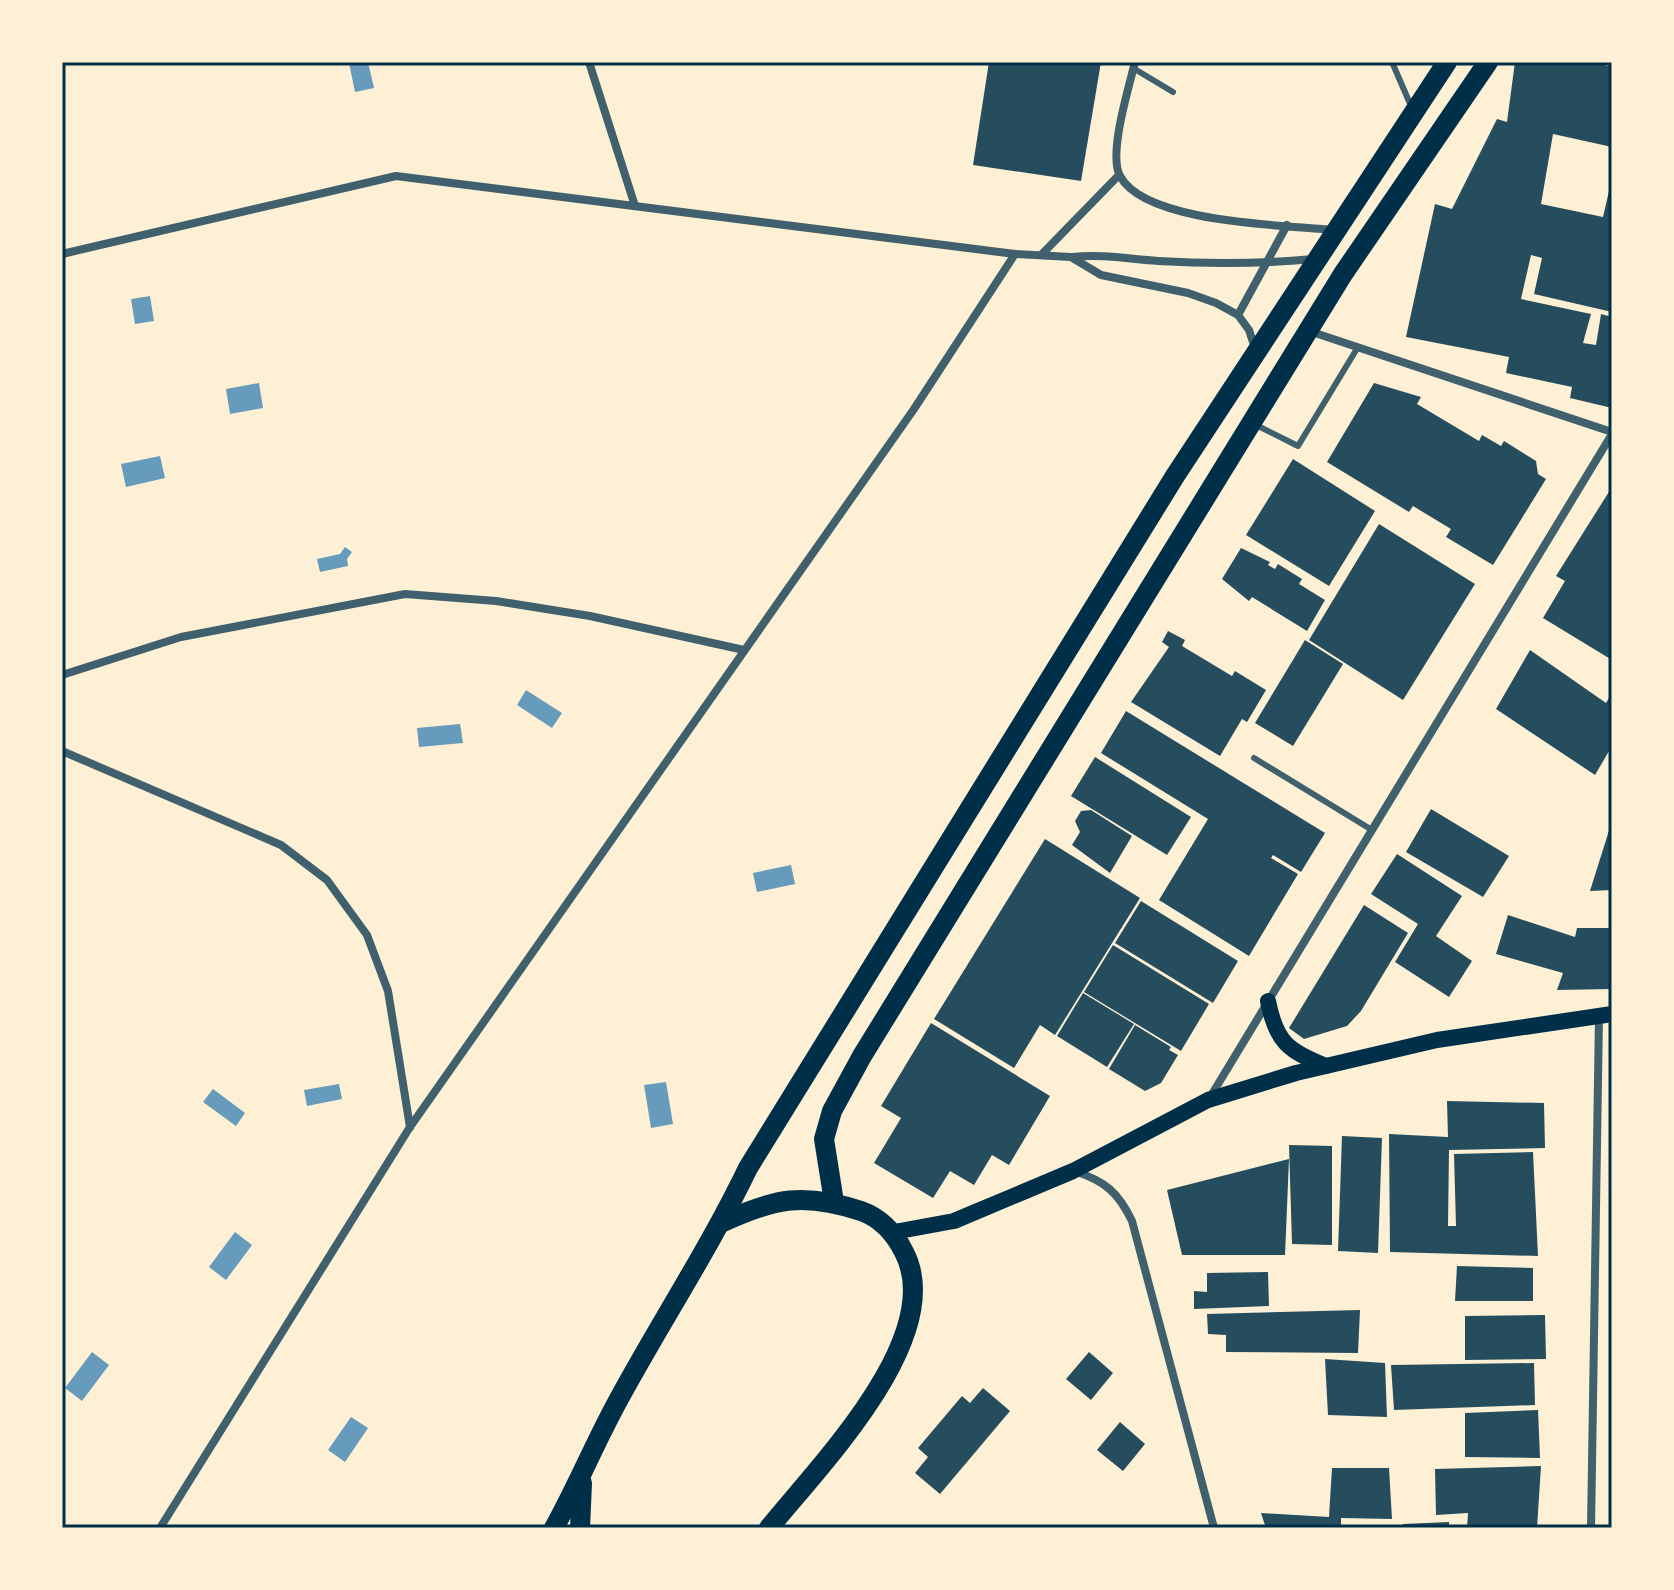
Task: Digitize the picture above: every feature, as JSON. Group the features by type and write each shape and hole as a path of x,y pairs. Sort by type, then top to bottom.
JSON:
{"main road":[{"path":"554,1528 582,1479 618,1400 721,1223 748,1168 1175,476 1447,62"},
{"path":"834,1202 824,1139 844,1087 1308,330 1488,62"},
{"path":"1268,1001 1272,1024 1293,1053 1326,1066"},
{"path":"894,1232 954,1221 1073,1171 1208,1100 1326,1066 1437,1040 1605,1015"},
{"path":"721,1223 784,1199 813,1198 866,1213 894,1232 907,1258 915,1290 906,1336 861,1413 769,1528"},
{"path":"580,1528 582,1479"}],"street":[{"path":"589,62 635,206"},
{"path":"1134,65 1117,154 1119,175 1133,192 1160,208 1221,220 1335,230"},
{"path":"1042,254 1119,175"},
{"path":"62,254 396,176 1015,254 1071,257 1106,254 1147,260 1267,264 1319,258"},
{"path":"1238,315 1287,225"},
{"path":"160,1528 410,1127 914,409 1015,254"},
{"path":"1071,257 1101,275 1188,293 1238,315 1249,330 1256,352"},
{"path":"1208,1100 1612,433 1308,330"},
{"path":"62,675 181,637 405,594 496,601 590,616 744,650"},
{"path":"62,751 281,845 327,880 367,935 388,991 410,1127"},
{"path":"1591,1528 1605,1015"},
{"path":"1073,1171 1101,1179 1119,1195 1132,1221 1214,1528"}],"lane":[{"path":"1392,62 1414,112"},
{"path":"1134,65 1173,92"},
{"path":"1251,422 1298,446 1358,347"},
{"path":"1254,758 1372,830"}],"water":[{"path":"368,62 374,88 355,92 349,63"},
{"path":"150,296 154,321 135,324 131,299"},
{"path":"259,383 263,408 230,414 226,389"},
{"path":"160,456 165,478 126,487 121,464"},
{"path":"345,547 352,552 347,559 348,566 320,572 317,559 340,554"},
{"path":"526,690 562,713 552,728 517,705"},
{"path":"460,724 463,743 419,747 417,728"},
{"path":"791,865 795,884 757,892 753,873"},
{"path":"666,1082 673,1124 651,1128 644,1085"},
{"path":"339,1084 342,1099 307,1106 304,1090"},
{"path":"213,1089 245,1113 236,1126 203,1102"},
{"path":"235,1232 252,1245 226,1280 209,1267"},
{"path":"92,1352 109,1365 82,1401 65,1388"},
{"path":"351,1417 368,1428 345,1462 328,1450"}],"building":[{"path":"989,62 1101,62 1081,181 973,165"},
{"path":"1515,62 1593,62 1612,67 1612,147 1553,134 1541,204 1603,217 1612,178 1612,312 1534,294 1542,258 1531,255 1521,299 1591,314 1583,343 1596,345 1601,314 1612,317 1612,408 1570,398 1572,387 1506,373 1509,357 1406,337 1435,204 1452,209 1497,119 1507,122"},
{"path":"1374,383 1421,397 1417,404 1479,441 1482,435 1501,446 1504,441 1536,461 1538,474 1546,479 1493,565 1446,537 1451,529 1413,506 1409,512 1327,462"},
{"path":"1293,459 1375,511 1329,586 1246,535"},
{"path":"1612,487 1612,660 1543,618 1565,581 1556,576"},
{"path":"1379,524 1475,584 1403,700 1309,640"},
{"path":"1241,548 1270,562 1268,565 1275,569 1278,564 1302,579 1299,584 1325,600 1307,631 1252,597 1249,601 1222,579"},
{"path":"1168,631 1185,640 1182,646 1232,676 1235,671 1266,690 1247,722 1242,719 1220,756 1131,702 1169,647 1162,642"},
{"path":"1305,640 1343,664 1293,746 1255,723"},
{"path":"1530,650 1606,703 1612,693 1612,746 1595,775 1496,709"},
{"path":"1126,711 1325,833 1301,872 1273,855 1271,858 1298,874 1249,956 1159,900 1208,819 1101,753"},
{"path":"1095,757 1191,817 1167,855 1071,796"},
{"path":"1431,809 1509,856 1483,897 1406,852"},
{"path":"1091,810 1132,836 1110,873 1072,845 1080,832 1075,821 1081,811"},
{"path":"1611,824 1612,890 1590,891"},
{"path":"1045,839 1140,898 1055,1035 1040,1025 1014,1068 934,1019"},
{"path":"1397,854 1462,896 1436,936 1472,961 1449,997 1395,962 1418,924 1371,894"},
{"path":"1141,901 1238,961 1213,1003 1115,943"},
{"path":"1364,905 1408,933 1361,1011 1347,1026 1304,1039 1289,1028"},
{"path":"1508,915 1575,937 1577,928 1612,928 1612,989 1557,990 1563,973 1496,954"},
{"path":"1113,945 1209,1004 1181,1051 1084,992"},
{"path":"1083,993 1134,1024 1107,1067 1057,1036"},
{"path":"931,1023 1050,1096 1009,1165 992,1155 974,1185 950,1171 933,1198 874,1163 901,1118 881,1106"},
{"path":"1135,1025 1171,1047 1169,1050 1178,1055 1161,1083 1145,1091 1109,1069"},
{"path":"1447,1101 1544,1103 1545,1148 1449,1150 1448,1226 1456,1226 1454,1154 1533,1152 1538,1256 1390,1252 1389,1134 1448,1137"},
{"path":"1342,1136 1382,1138 1378,1253 1338,1251"},
{"path":"1289,1145 1332,1146 1332,1245 1292,1244"},
{"path":"1289,1159 1285,1255 1182,1255 1167,1190"},
{"path":"1457,1266 1533,1268 1533,1301 1455,1301"},
{"path":"1268,1272 1269,1306 1194,1309 1194,1291 1207,1292 1207,1273"},
{"path":"1360,1310 1358,1353 1226,1352 1226,1335 1208,1334 1207,1314"},
{"path":"1545,1315 1546,1359 1465,1360 1465,1316"},
{"path":"1089,1352 1113,1373 1091,1400 1066,1379"},
{"path":"1325,1359 1385,1363 1387,1417 1328,1415"},
{"path":"1534,1363 1535,1405 1394,1410 1391,1365"},
{"path":"983,1388 1010,1411 940,1494 915,1473 928,1457 918,1448 962,1396 970,1403"},
{"path":"1538,1410 1540,1458 1465,1457 1465,1413"},
{"path":"1120,1422 1145,1444 1123,1471 1097,1450"},
{"path":"1541,1466 1537,1528 1467,1528 1468,1513 1436,1515 1435,1469"},
{"path":"1332,1468 1389,1468 1392,1519 1341,1518 1341,1528 1266,1528 1261,1513 1329,1517"},
{"path":"1449,1522 1449,1528 1403,1528 1403,1524"}]}
